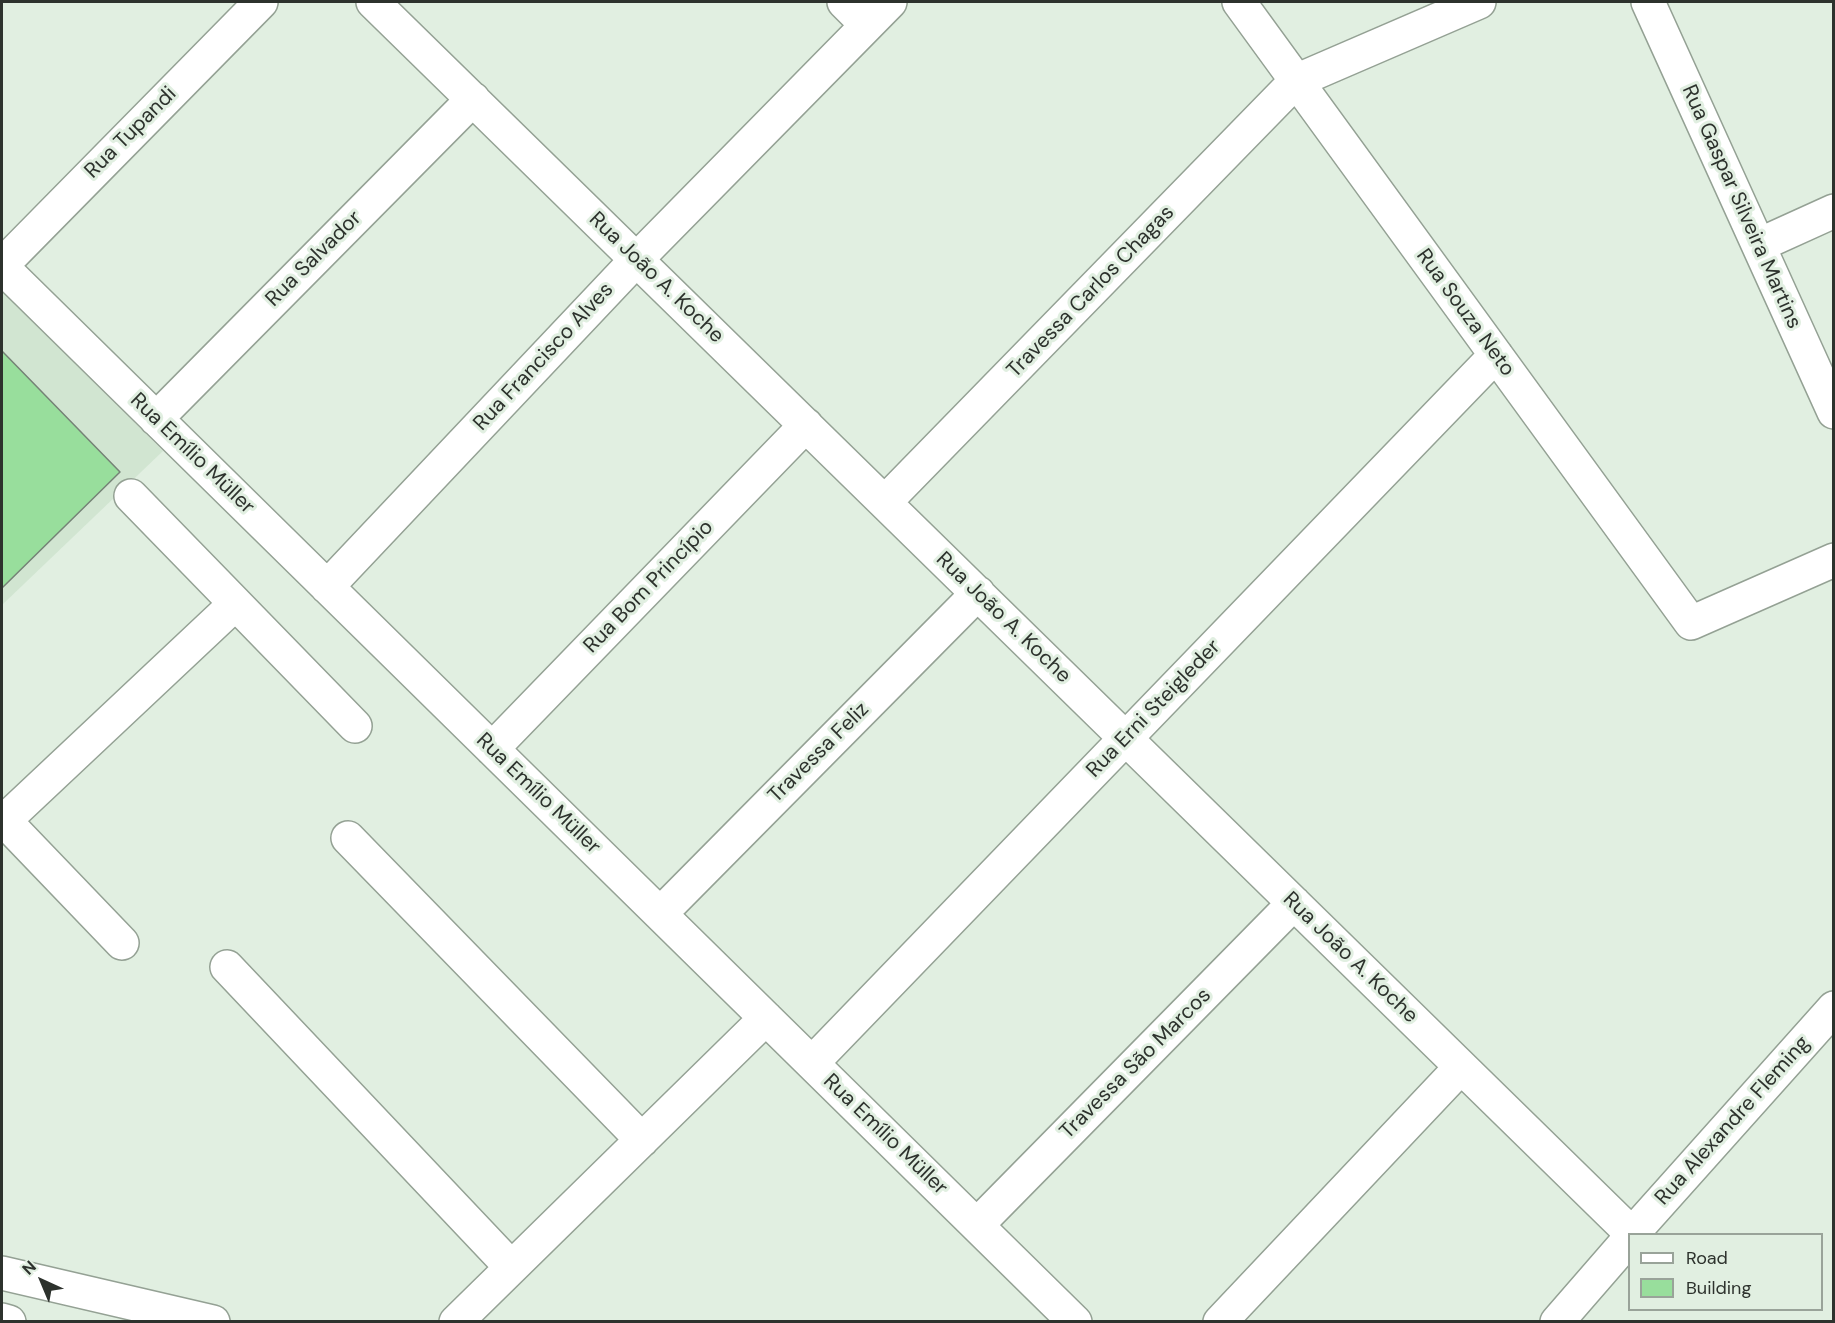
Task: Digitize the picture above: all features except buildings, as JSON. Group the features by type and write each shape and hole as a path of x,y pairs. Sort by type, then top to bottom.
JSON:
{"street":[{"name":"Rua Tupandi","path":"2,266 261,2"},
{"name":"Rua João A. Koche","path":"374,2 1628,1233"},
{"path":"844,2 867,25"},
{"name":"Rua Francisco Alves","path":"327,587 637,259 890,2"},
{"name":"Rua Souza Neto","path":"1239,2 1691,623 1833,560"},
{"path":"1296,81 1479,2"},
{"name":"Rua Gaspar Silveira Martins","path":"1648,2 1833,412"},
{"name":"Travessa Carlos Chagas","path":"885,502 1296,81"},
{"name":"Rua Salvador","path":"156,418 473,99"},
{"path":"1759,246 1833,211"},
{"name":"Rua Emílio Müller","path":"2,266 1075,1322"},
{"name":"Rua Erni Steigleder","path":"812,1063 1496,355"},
{"name":"Rua Bom Princípio","path":"492,749 806,425"},
{"path":"131,496 355,726"},
{"name":"Travessa Feliz","path":"660,914 978,593"},
{"path":"122,944 2,821 235,604"},
{"path":"348,838 642,1140"},
{"name":"Travessa São Marcos","path":"977,1225 1294,903"},
{"path":"227,967 511,1267"},
{"name":"Rua Alexandre Fleming","path":"1634,1233 1833,1008"},
{"path":"456,1322 766,1018"},
{"path":"1220,1322 1461,1067"},
{"name":"Rua Alexandre Fleming","path":"1557,1322 1628,1239"},
{"path":"2,1273 213,1322"},
{"path":"2,1320 9,1322"}],"shaded area":[{"path":"2,291 163,451 2,605"}]}
